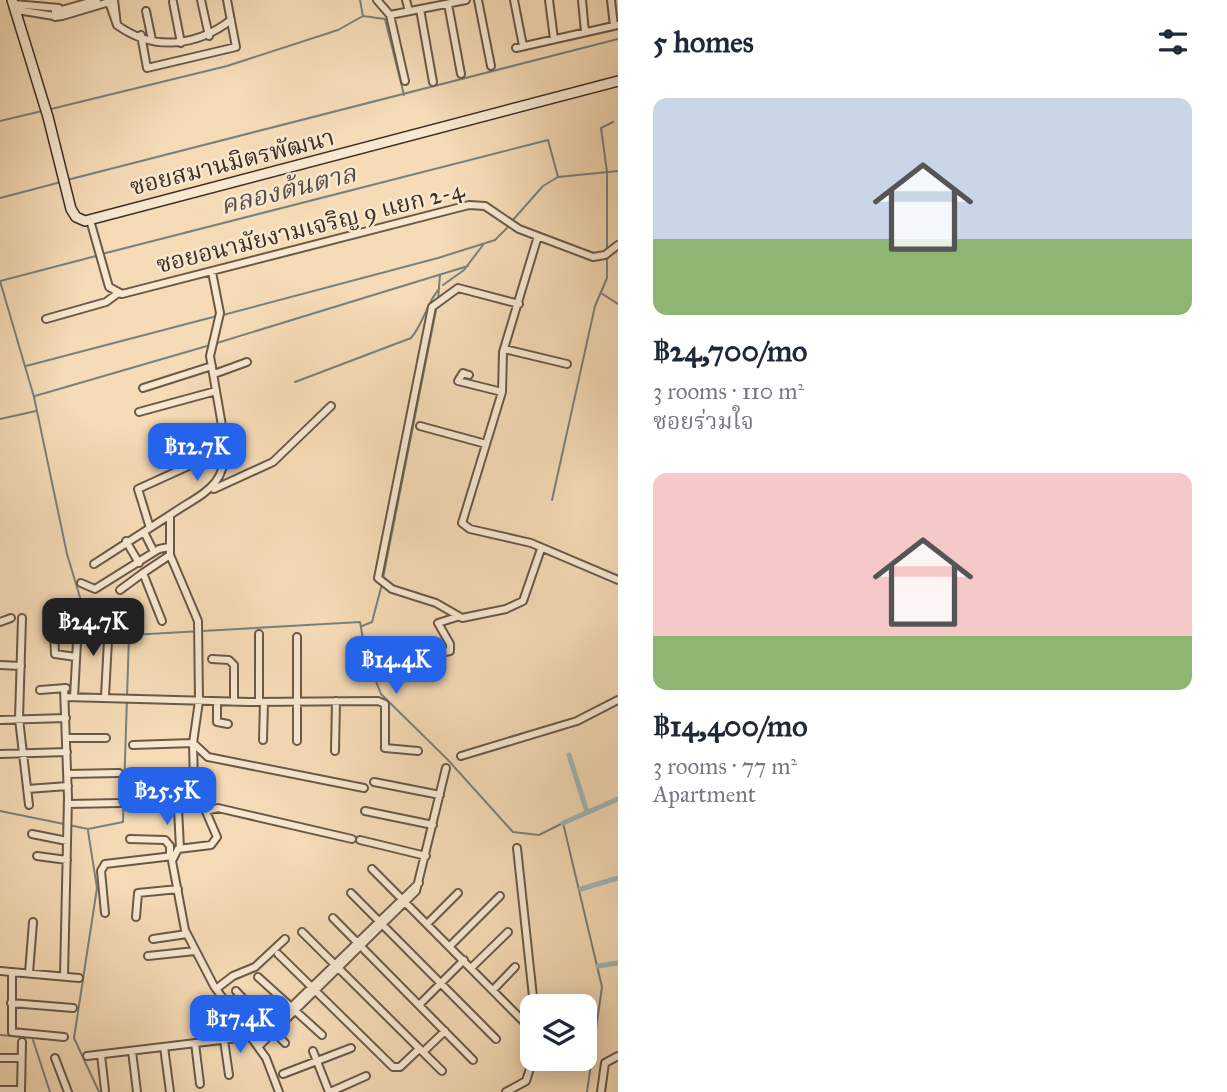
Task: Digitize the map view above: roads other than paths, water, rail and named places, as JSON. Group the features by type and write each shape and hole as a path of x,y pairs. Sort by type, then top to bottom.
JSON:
{"street":[{"path":"58,0 58,12"},
{"path":"88,4 97,0"},
{"path":"201,0 209,36"},
{"path":"141,35 147,68 236,47 227,0"},
{"path":"377,0 390,15 405,81"},
{"path":"407,0 409,11"},
{"path":"390,15 437,3 448,4 466,0"},
{"path":"478,0 491,66"},
{"path":"514,0 519,47 616,25 611,0"},
{"path":"549,0 554,39"},
{"path":"582,0 585,32"},
{"path":"117,294 109,287 90,220 76,217 14,5 58,12 112,1 117,25 152,40 181,43 209,36 231,20"},
{"path":"173,2 181,43"},
{"path":"448,4 461,74"},
{"path":"420,9 433,82"},
{"path":"145,11 152,40"},
{"name":"ซอยสมานมิตรพัฒนา","path":"90,220 618,80"},
{"name":"ซอยอนามัยงามเจริญ 9 แยก 2-4","path":"47,319 106,302 117,294 469,205 485,206 510,223 596,258 618,245"},
{"path":"538,236 504,349 502,391 462,523 470,529 541,549 618,580"},
{"path":"212,272 220,316 211,347 226,449 220,476 212,489"},
{"path":"457,617 436,603 392,589 378,578 395,481 432,307 458,288 519,304"},
{"path":"504,349 567,364"},
{"path":"143,388 247,362"},
{"path":"469,375 463,373 458,381 502,391"},
{"path":"139,412 216,391"},
{"path":"94,564 126,541 212,489 273,462 331,406"},
{"path":"420,426 486,444"},
{"path":"154,552 137,494 138,489 226,449"},
{"path":"105,913 101,871 105,864 171,856 180,848 215,844 217,834 197,793 193,769 193,743 199,701 197,616 169,551 170,515"},
{"path":"126,541 139,563"},
{"path":"379,665 450,650 450,644 438,623 506,609 523,601 541,549"},
{"path":"81,583 95,589 154,552 169,551"},
{"path":"120,590 169,551"},
{"path":"143,573 162,621"},
{"path":"0,622 10,618"},
{"path":"22,618 19,719 29,805"},
{"path":"105,696 109,622"},
{"path":"74,697 78,624"},
{"path":"54,633 55,654 76,657"},
{"path":"259,634 263,740"},
{"path":"297,636 297,741"},
{"path":"212,659 229,660 234,665 234,702"},
{"path":"0,665 21,666"},
{"path":"64,688 68,786 64,976"},
{"path":"40,690 75,688"},
{"path":"65,697 122,696 217,702 383,702 384,748 418,751"},
{"path":"461,757 577,721 618,700"},
{"path":"335,751 336,701"},
{"path":"217,702 217,722 228,724"},
{"path":"0,720 66,718"},
{"path":"66,738 106,738"},
{"path":"133,745 193,743 208,757 364,788"},
{"path":"0,754 67,752"},
{"path":"257,1044 419,883 446,768"},
{"path":"67,774 119,773"},
{"path":"374,782 440,795"},
{"path":"27,789 68,786"},
{"path":"68,804 121,803"},
{"path":"206,811 218,808 426,856"},
{"path":"178,809 180,848"},
{"path":"365,811 433,825"},
{"path":"32,834 67,841"},
{"path":"131,839 166,841 170,846 187,934 216,989 270,1065 279,1092"},
{"path":"517,848 533,994"},
{"path":"37,856 67,860"},
{"path":"372,869 520,1018"},
{"path":"136,917 138,893 177,889"},
{"path":"351,893 496,1039"},
{"path":"428,924 458,893"},
{"path":"450,946 500,896"},
{"path":"333,918 473,1060"},
{"path":"29,973 33,922"},
{"path":"302,932 442,1071"},
{"path":"471,968 508,932"},
{"path":"153,939 187,934"},
{"path":"216,989 233,976 255,967 285,939"},
{"path":"148,956 195,951"},
{"path":"278,954 393,1067 400,1067 445,1031"},
{"path":"419,1004 464,960"},
{"path":"493,989 515,967"},
{"path":"0,971 79,978"},
{"path":"12,972 12,1032 64,1037"},
{"path":"258,977 322,1035"},
{"path":"236,991 285,1044"},
{"path":"11,1003 73,1008"},
{"path":"209,1019 212,1041"},
{"path":"88,1056 238,1038 248,1033"},
{"path":"224,1040 229,1075"},
{"path":"0,1090 21,1091 22,1042"},
{"path":"194,1043 200,1084"},
{"path":"164,1047 170,1092"},
{"path":"283,1074 351,1048"},
{"path":"132,1051 137,1092"},
{"path":"313,1051 328,1092 366,1076"},
{"path":"101,1055 105,1090"},
{"path":"601,1092 605,1063 618,1056"},
{"path":"0,1058 21,1058"},
{"path":"55,1058 68,1092"},
{"path":"506,1092 526,1081 529,1071"}],"waterway":[{"path":"360,0 363,16"},
{"path":"51,109 227,66 338,30 363,16 385,19 404,95"},
{"path":"67,180 618,39"},
{"path":"0,121 42,111"},
{"path":"607,247 607,172 601,128 613,122"},
{"name":"คลองต้นตาล","path":"102,254 548,140 558,177 618,171"},
{"name":"คลองต้นตาล","path":"512,221 543,186 558,177"},
{"path":"0,198 61,182"},
{"name":"คลองต้นตาล","path":"223,315 438,258 495,240 509,226"},
{"path":"443,285 464,270 483,245"},
{"path":"69,825 88,829 123,822 129,635 98,605 82,604 67,554 34,397 0,281 96,256"},
{"path":"552,500 595,306 607,278 607,258"},
{"path":"217,343 468,266"},
{"path":"438,300 440,275"},
{"path":"295,382 411,338 439,289"},
{"path":"601,293 618,304"},
{"path":"383,578 437,305"},
{"name":"คลองต้นตาล","path":"26,366 217,316"},
{"path":"35,396 207,346"},
{"path":"0,419 36,411"},
{"path":"362,626 372,622 382,584"},
{"path":"130,635 360,622 366,656 381,694 448,760 513,832 539,835 563,823 602,987 587,1092"},
{"path":"569,755 587,812"},
{"path":"563,823 618,799"},
{"path":"0,811 64,824"},
{"path":"88,831 97,888 74,1038 99,1092"},
{"path":"581,889 618,878"},
{"path":"598,966 618,963"},
{"path":"0,1035 51,1039"},
{"path":"33,1040 50,1092"}]}
